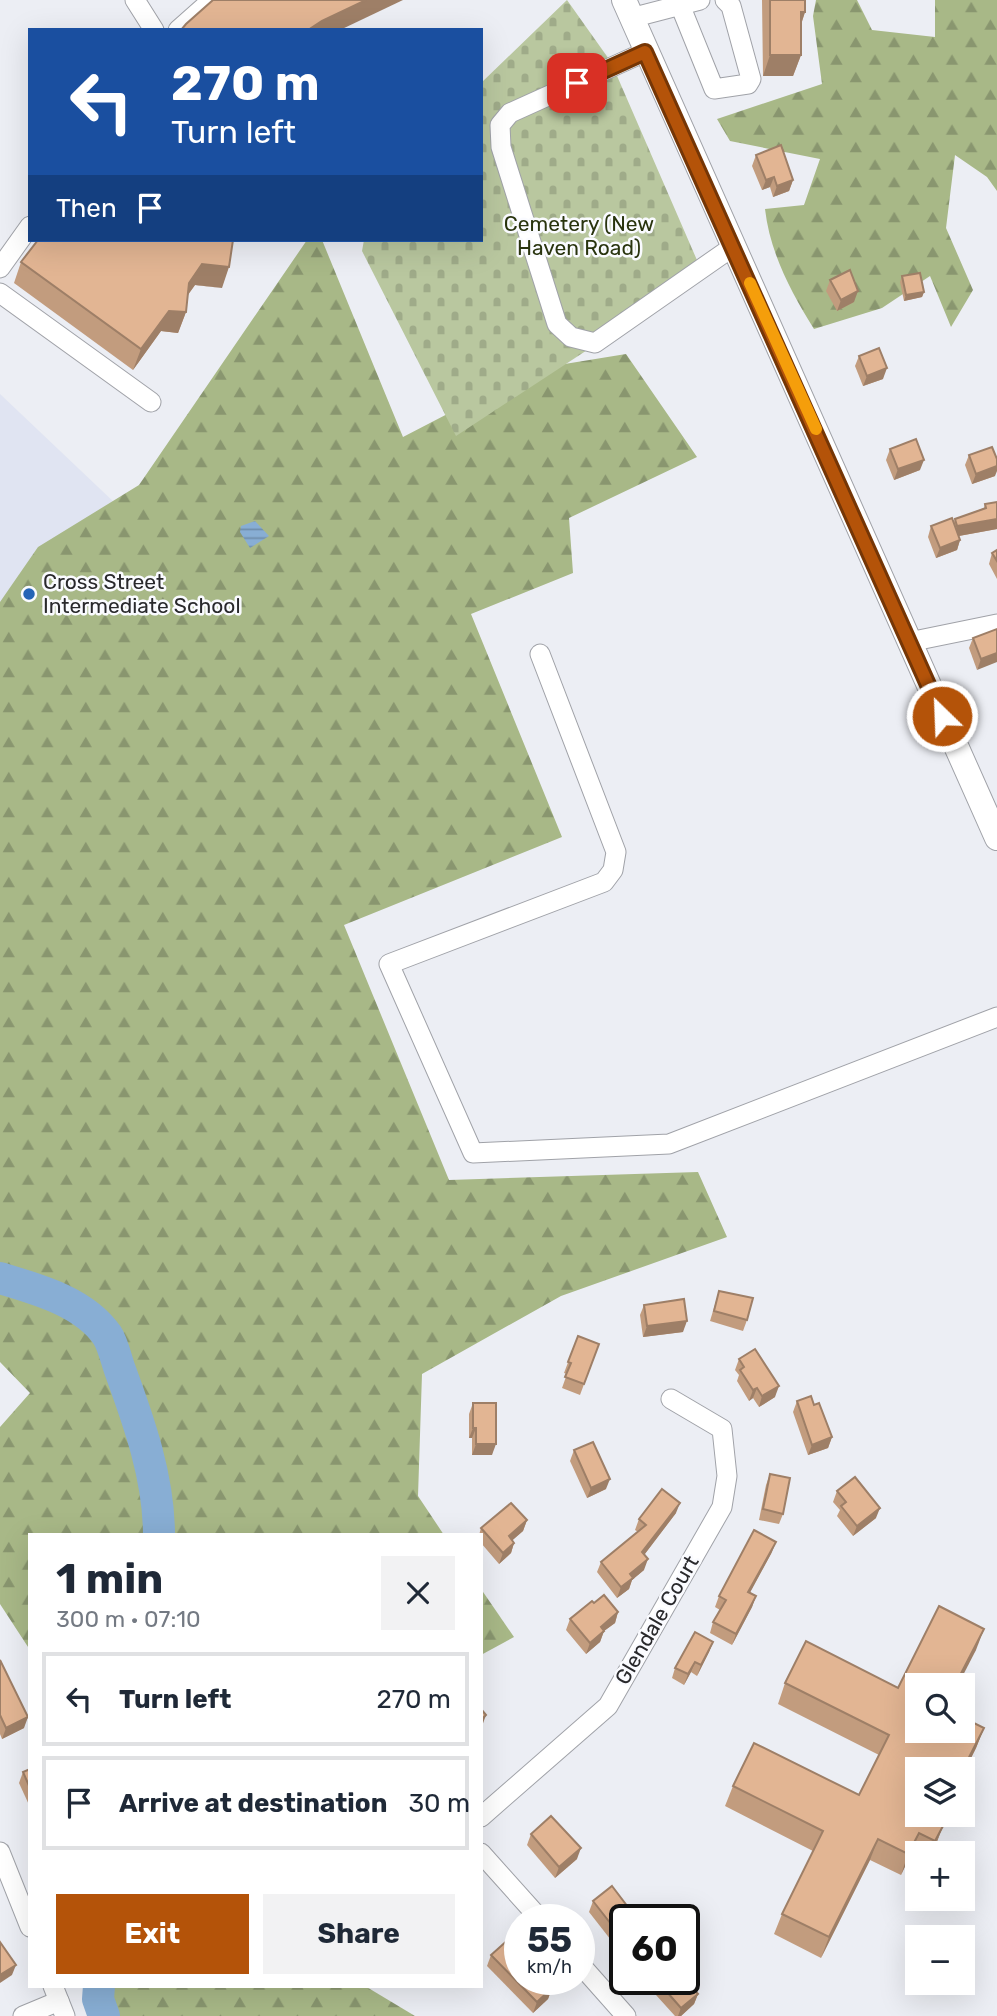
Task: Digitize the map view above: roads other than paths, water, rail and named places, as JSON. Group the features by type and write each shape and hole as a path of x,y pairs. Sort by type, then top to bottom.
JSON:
{"main road":[{"path":"627,9 997,838"}],"street":[{"path":"135,0 153,28"},
{"path":"627,9 686,2 714,89 719,91 748,84 751,79 732,6 725,0"},
{"path":"180,28 202,3"},
{"path":"645,52 510,113 500,125 501,147 557,324 571,337 596,342 734,246"},
{"path":"0,268 28,229"},
{"path":"0,293 151,402"},
{"path":"909,642 997,624"},
{"path":"540,654 616,852 613,870 604,882 389,964 473,1153 669,1144 997,1017"},
{"name":"Glendale Court","path":"483,1815 608,1706 722,1507 727,1476 722,1429 671,1399"},
{"path":"0,1852 28,1922"},
{"path":"483,1855 527,1904"},
{"path":"595,1981 626,2016"},
{"path":"23,2016 59,2001"}],"water":[{"path":"255,521 269,536 250,548 240,532 241,526"}],"waterway":[{"path":"0,1278 72,1305 97,1323 107,1335 147,1451 156,1492 159,1533"},
{"path":"99,1988 98,1999 104,2016"}],"place":[{"name":"Cross Street Intermediate School","path":"29,594"}],"park label":[{"name":"Cemetery (New Haven Road)","path":"579,236"}]}
